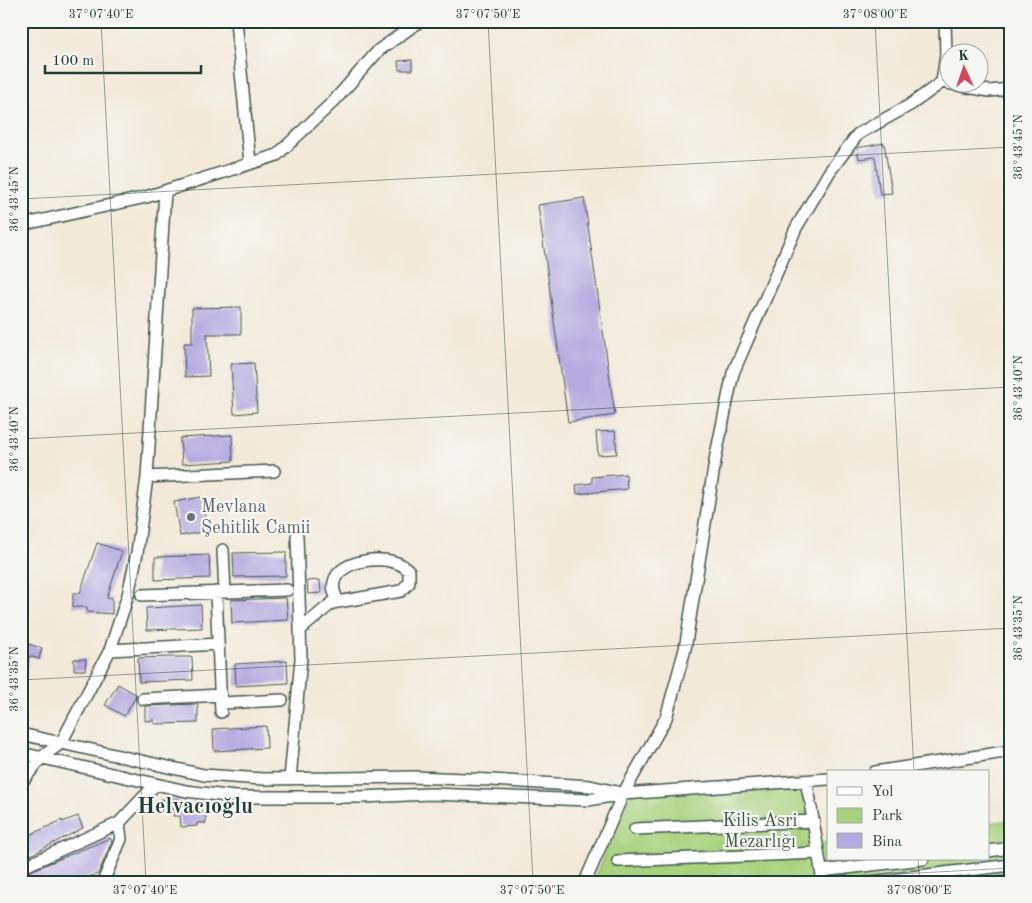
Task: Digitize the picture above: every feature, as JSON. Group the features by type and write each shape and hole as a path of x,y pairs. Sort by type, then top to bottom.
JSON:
{"street":[{"path":"236,21 250,164"},
{"path":"21,225 146,197 277,155 334,101 379,50 420,21"},
{"path":"945,21 946,42"},
{"path":"585,882 623,794 666,718 685,649 716,455 733,373 796,228 830,172 858,134 910,105 940,83"},
{"path":"990,91 1011,89"},
{"path":"21,783 42,757 61,743 110,650 128,595 137,553 147,477 165,191"},
{"path":"147,477 274,471"},
{"path":"290,778 299,694 301,629 297,536"},
{"path":"221,703 218,644 223,550"},
{"path":"301,629 326,607 338,601 401,591 409,583 409,571 401,563 389,559 352,564 342,570 334,579 333,589 338,601"},
{"path":"142,595 288,590"},
{"path":"110,650 218,644"},
{"path":"143,699 221,703 282,700"},
{"path":"21,734 204,775 290,778 414,777 491,780 590,786 623,794"},
{"path":"888,770 1011,751"},
{"path":"21,753 186,791 235,797 361,797 432,794 588,800 623,794 827,779"},
{"path":"806,782 822,876 917,860"},
{"path":"21,868 119,823 156,784"},
{"path":"635,829 814,821"},
{"path":"102,882 121,839 119,823"},
{"path":"990,851 1011,848"},
{"path":"618,861 818,853"},
{"path":"869,882 1011,865"},
{"path":"1000,882 1011,880"}],"green space":[{"name":"Kilis Asri Mezarlığı","path":"801,779 815,844 827,842 827,860 990,860 990,823 1011,820 1011,882 593,882 634,788"}],"building":[{"path":"412,60 412,70 399,70 398,61"},
{"path":"884,143 892,193 880,194 875,157 859,159 857,148"},
{"path":"584,198 615,415 568,422 538,205"},
{"path":"241,307 241,334 207,334 209,376 185,377 184,343 192,343 192,308"},
{"path":"254,363 257,412 234,414 231,364"},
{"path":"615,431 617,454 598,455 596,432"},
{"path":"232,435 233,461 182,464 180,438"},
{"path":"626,474 627,489 577,494 576,485 592,483 592,477"},
{"name":"Mevlana Şehitlik Camii","path":"201,497 208,531 180,536 174,502"},
{"path":"97,543 122,551 107,598 112,598 112,614 87,612 87,607 73,607 73,593 80,593"},
{"path":"286,552 286,576 234,577 233,553"},
{"path":"209,555 210,578 155,580 155,557"},
{"path":"320,580 321,593 308,594 307,581"},
{"path":"286,598 288,620 232,623 231,600"},
{"path":"201,605 202,628 147,630 146,608"},
{"path":"21,642 42,648 39,659 29,656 26,676 21,676"},
{"path":"192,657 193,680 139,682 138,658"},
{"path":"74,659 86,659 85,670 74,670"},
{"path":"287,661 288,683 236,686 235,664"},
{"path":"118,684 137,695 124,716 105,705"},
{"path":"198,704 198,723 154,724 154,720 145,721 145,706"},
{"path":"266,726 267,748 214,751 213,729"},
{"path":"179,799 179,808 160,809 159,800"},
{"path":"205,806 206,823 197,823 197,826 181,827 180,816 173,816 172,808"},
{"path":"78,816 83,828 21,860 21,839 62,820 62,822"},
{"path":"110,838 112,841 98,874 79,880 80,882 21,882 21,875"}],"place":[{"name":"Mevlana Şehitlik Camii","path":"191,517"}],"district":[{"name":"Helvacıoğlu","path":"195,807"}]}
